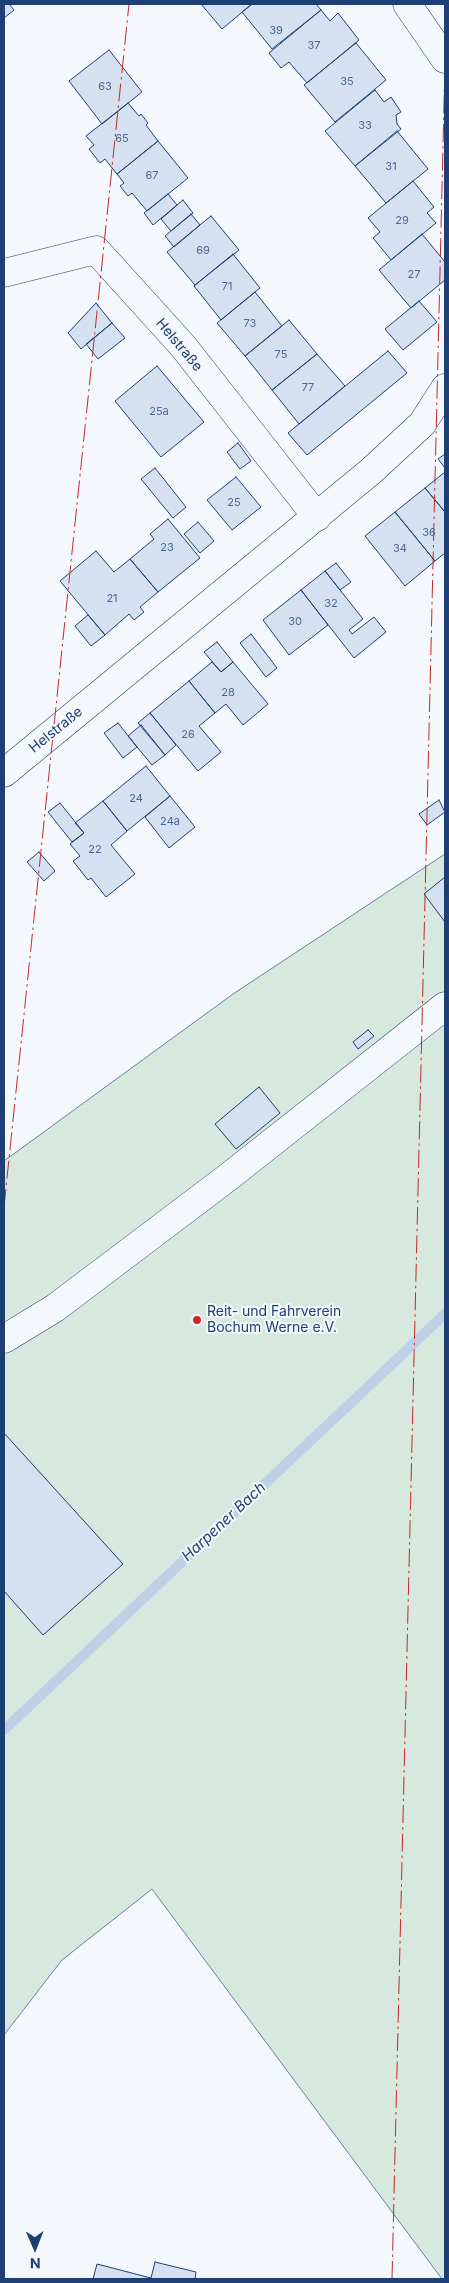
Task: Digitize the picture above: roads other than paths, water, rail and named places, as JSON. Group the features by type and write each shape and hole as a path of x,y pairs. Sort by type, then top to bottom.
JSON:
{"street":[{"path":"407,4 445,58"},
{"name":"Helstraße","path":"4,272 96,250 182,346 317,517"},
{"name":"Helstraße","path":"4,773 317,517 422,424 445,388"},
{"path":"4,1339 55,1308 227,1178 445,1006"}],"waterway":[{"name":"Harpener Bach","path":"4,1730 445,1314"}],"place":[{"name":"Reit- und Fahrverein Bochum Werne e.V.","path":"197,1320"}]}
